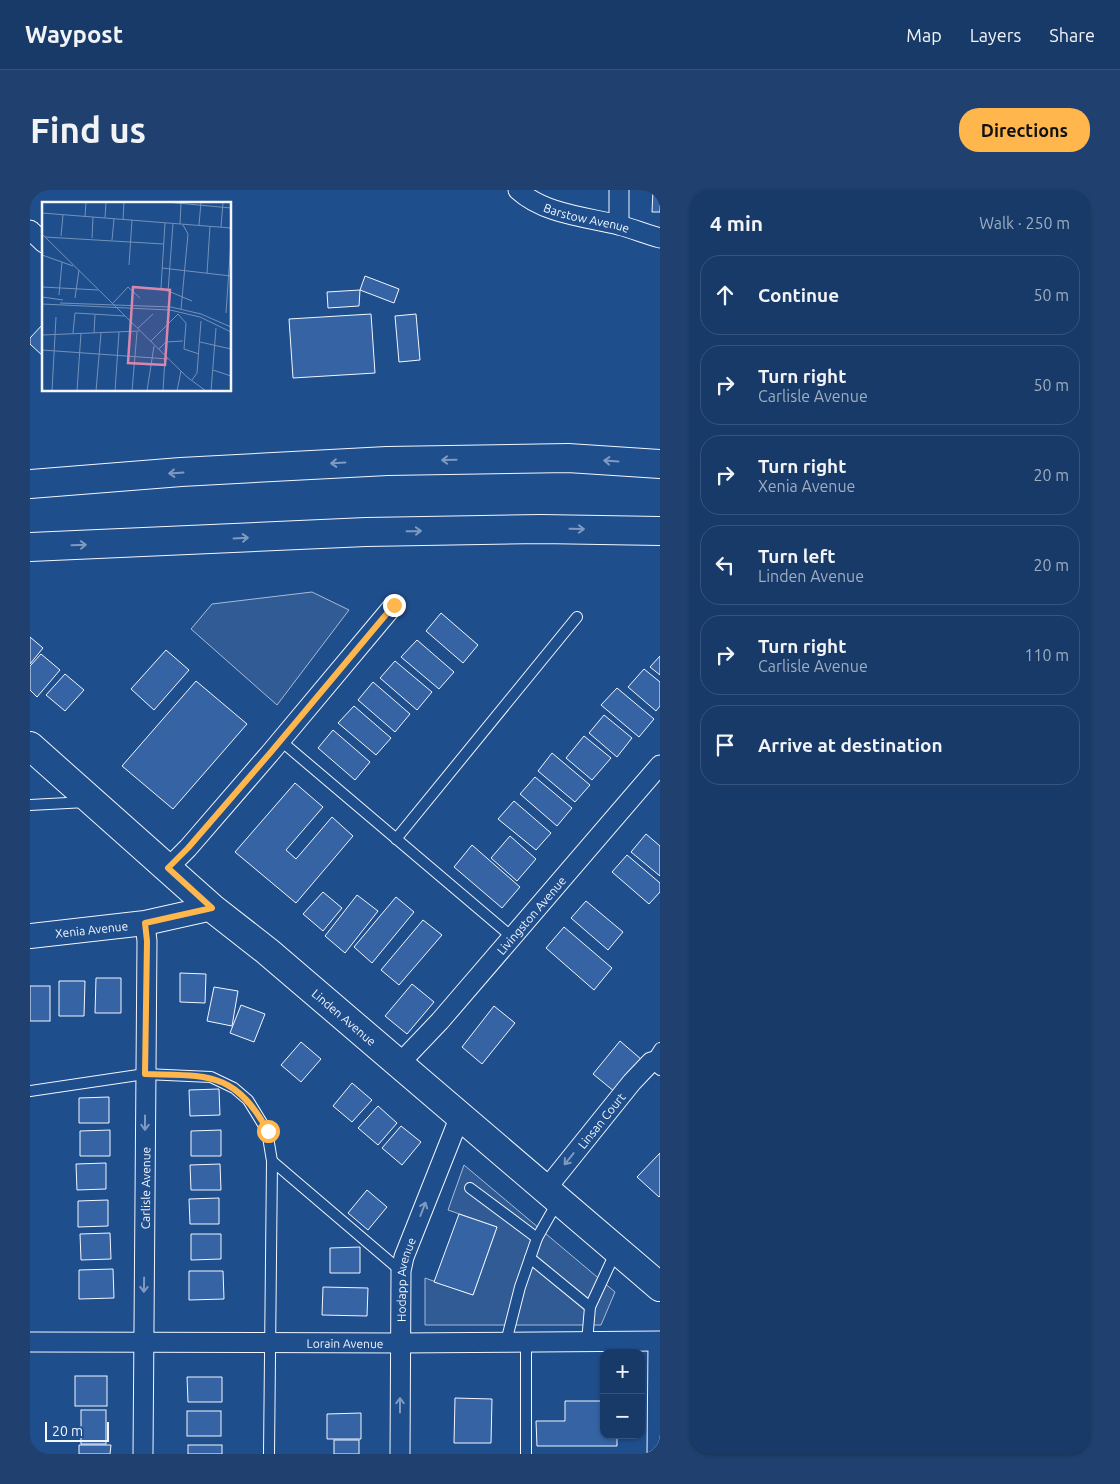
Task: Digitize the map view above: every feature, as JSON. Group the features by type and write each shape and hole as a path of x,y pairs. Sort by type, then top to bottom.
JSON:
{"main road":[{"path":"30,484 181,472 386,460 568,458 660,464"},
{"path":"30,547 366,532 541,529 660,531"},
{"name":"Linden Avenue","path":"30,746 212,908 267,951 660,1287"}],"street":[{"name":"Barstow Avenue","path":"518,190 525,197 541,206 660,238"},
{"path":"619,190 619,226"},
{"path":"30,230 42,241"},
{"path":"168,868 188,848 280,741 394,605"},
{"name":"Livingston Avenue","path":"399,1064 440,1021 660,765"},
{"name":"Xenia Avenue","path":"30,936 145,923 212,908"},
{"name":"Carlisle Avenue","path":"143,1454 147,941 145,923"},
{"name":"Linsan Court","path":"552,1195 632,1082 658,1060"},
{"name":"Hodapp Avenue","path":"400,1454 399,1343 401,1271 404,1257 460,1116"},
{"name":"Lorain Avenue","path":"30,1342 659,1342"},
{"path":"657,1454 659,1342"}],"lane":[{"path":"396,839 577,617"},
{"path":"280,741 512,937"},
{"path":"30,805 93,802"},
{"path":"30,1091 145,1074 202,1076 216,1079 234,1088 248,1100 268,1131 272,1161 269,1454"},
{"path":"272,1161 401,1271"},
{"path":"470,1188 537,1238"},
{"path":"506,1342 520,1287 552,1195"},
{"path":"587,1342 590,1307 617,1250"},
{"path":"530,1258 590,1307"},
{"path":"526,1342 526,1454"}],"shaded area":[{"path":"312,592 349,610 277,705 191,629 212,604"},
{"path":"464,1165 615,1292 601,1325 425,1325 425,1278 473,1295 497,1227 448,1210"}],"building":[{"path":"653,190 660,190 660,212 652,212"},
{"path":"365,276 399,289 394,303 360,290"},
{"path":"360,290 359,306 328,308 327,292"},
{"path":"371,314 375,373 293,378 289,319"},
{"path":"416,314 420,360 399,362 395,316"},
{"path":"42,325 42,355 30,344 30,338"},
{"path":"441,613 478,645 463,663 426,631"},
{"path":"30,637 43,648 30,664"},
{"path":"417,640 454,672 439,689 401,657"},
{"path":"166,650 189,670 154,710 131,689"},
{"path":"41,654 60,670 37,697 30,690 30,666"},
{"path":"660,656 660,675 650,667"},
{"path":"395,661 432,692 417,710 380,678"},
{"path":"644,669 660,682 660,706 656,711 628,687"},
{"path":"65,674 84,690 65,711 46,695"},
{"path":"196,681 247,724 173,809 122,766"},
{"path":"373,682 410,714 395,732 358,700"},
{"path":"617,688 654,719 639,737 601,705"},
{"path":"354,706 391,738 376,755 338,723"},
{"path":"604,715 632,738 617,757 589,733"},
{"path":"333,730 370,762 355,780 318,748"},
{"path":"584,736 611,758 592,780 566,758"},
{"path":"552,753 590,785 575,802 538,771"},
{"path":"535,777 572,808 557,826 520,794"},
{"path":"295,783 323,807 286,850 296,859 332,817 353,836 296,903 235,852"},
{"path":"514,801 551,833 536,850 498,819"},
{"path":"646,834 660,846 660,876 631,852"},
{"path":"510,836 536,859 517,881 491,858"},
{"path":"472,845 520,887 502,908 454,867"},
{"path":"627,855 660,883 660,892 649,904 612,872"},
{"path":"323,892 342,908 323,931 303,914"},
{"path":"357,895 378,911 345,953 325,936"},
{"path":"396,897 414,912 372,963 354,947"},
{"path":"586,901 623,932 608,950 571,918"},
{"path":"423,920 442,935 399,985 381,970"},
{"path":"564,927 612,968 594,990 546,948"},
{"path":"180,973 206,974 205,1003 180,1002"},
{"path":"96,978 121,978 121,1013 95,1013"},
{"path":"59,981 85,981 84,1016 59,1016"},
{"path":"412,984 434,1002 407,1034 385,1016"},
{"path":"30,986 50,986 50,1021 30,1021"},
{"path":"214,987 238,991 232,1026 207,1021"},
{"path":"241,1005 265,1014 254,1042 230,1033"},
{"path":"494,1006 515,1023 482,1064 462,1047"},
{"path":"620,1041 642,1060 615,1092 593,1074"},
{"path":"301,1042 321,1059 301,1082 281,1065"},
{"path":"352,1083 372,1100 352,1122 333,1106"},
{"path":"219,1089 220,1115 190,1116 189,1090"},
{"path":"109,1097 109,1123 79,1123 79,1098"},
{"path":"378,1106 397,1123 378,1145 358,1128"},
{"path":"401,1126 421,1142 402,1165 382,1148"},
{"path":"110,1130 110,1156 80,1156 80,1131"},
{"path":"221,1130 221,1156 191,1156 191,1131"},
{"path":"660,1153 660,1196 659,1197 637,1177"},
{"path":"106,1163 106,1189 77,1190 76,1164"},
{"path":"220,1164 221,1190 191,1190 190,1165"},
{"path":"367,1190 387,1207 368,1230 348,1213"},
{"path":"219,1198 219,1224 190,1224 189,1199"},
{"path":"108,1200 108,1226 78,1227 78,1201"},
{"path":"459,1214 497,1227 473,1295 434,1282"},
{"path":"110,1233 111,1259 81,1260 80,1234"},
{"path":"191,1234 221,1234 221,1259 191,1260"},
{"path":"360,1247 360,1273 330,1273 330,1248"},
{"path":"113,1269 114,1298 79,1299 79,1270"},
{"path":"189,1271 223,1271 224,1299 189,1300"},
{"path":"323,1287 368,1288 367,1316 322,1315"},
{"path":"75,1376 107,1376 107,1406 75,1406"},
{"path":"187,1377 222,1377 222,1402 188,1402"},
{"path":"455,1398 492,1399 491,1443 454,1443"},
{"path":"565,1401 600,1401 600,1439 617,1439 617,1446 537,1446 536,1421 565,1421"},
{"path":"81,1410 106,1410 106,1444 81,1444"},
{"path":"187,1411 221,1411 221,1436 187,1436"},
{"path":"361,1413 361,1439 327,1439 327,1414"},
{"path":"334,1440 359,1440 359,1454 334,1454"},
{"path":"79,1445 111,1445 110,1454 79,1454"},
{"path":"188,1445 222,1445 222,1454 188,1454"}],"route":[{"path":"268,1131 248,1100 234,1088 221,1081 202,1076 145,1074 147,941 145,923 212,908 168,868 188,848 271,752 394,605"}]}
